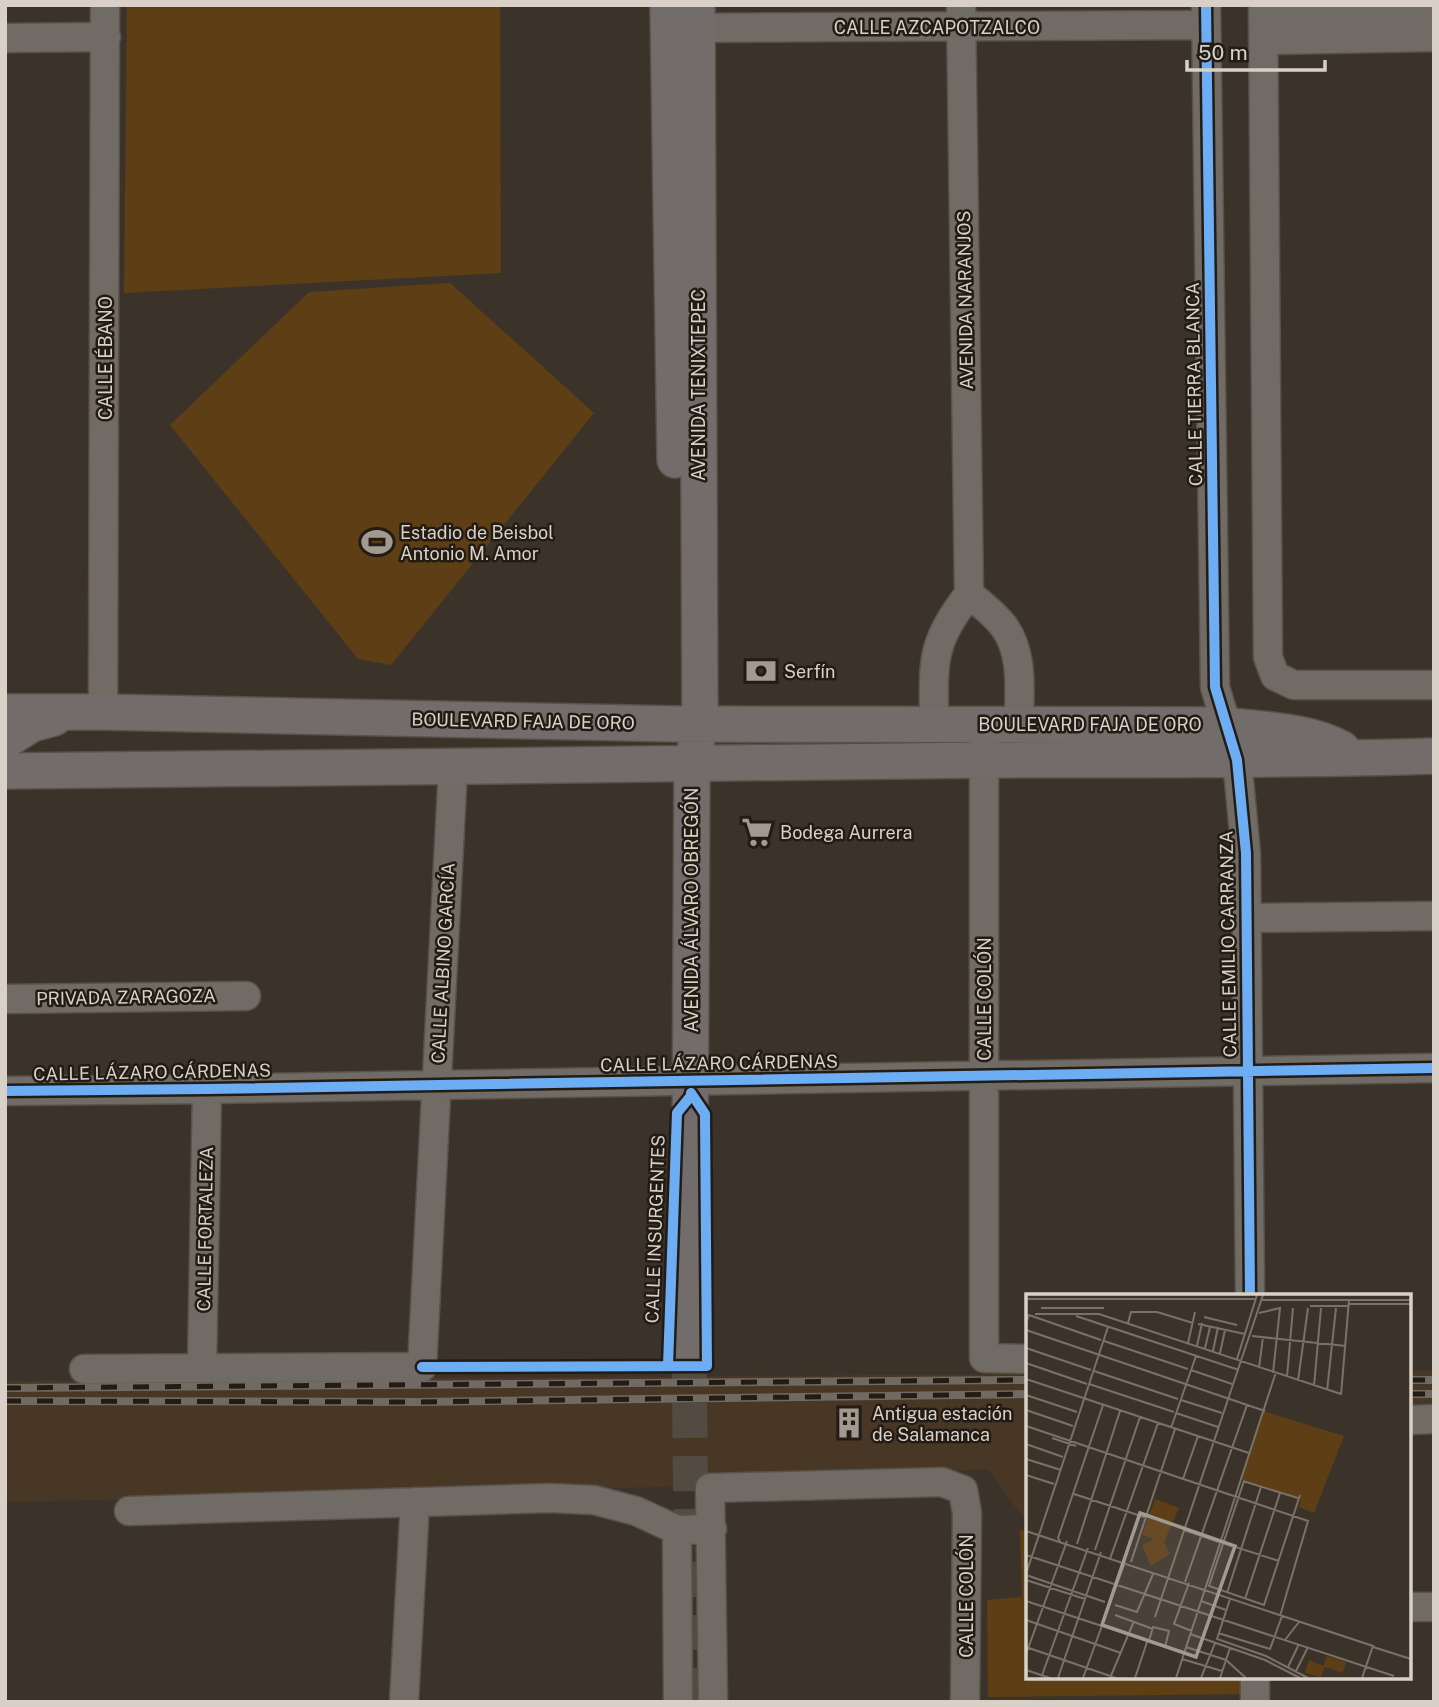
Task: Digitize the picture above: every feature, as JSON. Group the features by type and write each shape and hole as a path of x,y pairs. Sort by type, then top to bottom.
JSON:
{"main road":[{"name":"AVENIDA TENIXTEPEC","path":"682,16 690,724 685,764"},
{"name":"BOULEVARD FAJA DE ORO","path":"5,712 690,724 1225,724 1290,733 1331,743 1360,758"},
{"path":"5,741 32,724 65,716 103,712"},
{"path":"1360,758 1434,756"},
{"name":"BOULEVARD FAJA DE ORO","path":"5,771 1360,758"},
{"name":"AVENIDA ÁLVARO OBREGÓN","path":"685,764 691,1081 689,1350"}],"street":[{"name":"CALLE ÉBANO","path":"103,712 105,5"},
{"path":"1263,20 1434,13"},
{"name":"CALLE AZCAPOTZALCO","path":"682,16 1206,15"},
{"name":"CALLE TIERRA BLANCA","path":"1206,15 1215,687 1237,760"},
{"name":"AVENIDA NARANJOS","path":"961,16 969,594"},
{"path":"1263,20 1434,37"},
{"path":"1263,20 1268,657 1275,676 1294,685 1434,685"},
{"path":"5,38 106,37"},
{"path":"934,725 934,662 940,639 951,617 969,594 1004,626 1015,646 1019,668 1019,724"},
{"name":"CALLE COLÓN","path":"984,723 984,1358 1026,1359"},
{"name":"CALLE EMILIO CARRANZA","path":"1237,760 1246,853 1250,1294"},
{"name":"CALLE ALBINO GARCÍA","path":"202,1368 422,1367 453,768"},
{"path":"1246,918 1434,916"},
{"name":"PRIVADA ZARAGOZA","path":"5,999 246,996"},
{"name":"CALLE LÁZARO CÁRDENAS","path":"5,1091 1434,1068"},
{"name":"CALLE FORTALEZA","path":"202,1368 207,1089"},
{"path":"84,1369 202,1368"},
{"path":"1411,1420 1434,1419"},
{"name":"CALLE COLÓN","path":"712,1529 710,1488 942,1482 963,1490 967,1513 965,1702"},
{"path":"129,1510 550,1498 594,1500 636,1511 677,1530 712,1529 713,1702"},
{"path":"404,1702 415,1502"},
{"path":"677,1530 678,1702"},
{"path":"1411,1607 1434,1607"},
{"path":"1255,1679 1255,1702"}],"shaded area":[{"path":"127,5 500,5 501,273 124,293"},
{"name":"Estadio de Beisbol Antonio M. Amor","path":"450,283 594,413 391,665 358,659 170,425 309,292"},
{"path":"1411,1371 1434,1371 1434,1412 1411,1412"},
{"path":"1026,1374 1026,1522 988,1469 661,1487 5,1502 5,1381"},
{"path":"1020,1530 1026,1530 1026,1679 1248,1679 1249,1694 988,1697 987,1600 1022,1597"}],"tunnel":[{"path":"689,1350 693,1702"}],"railway":[{"path":"5,1388 1026,1380"},
{"path":"1411,1380 1434,1380"},
{"path":"5,1401 420,1402 1026,1394"},
{"path":"1411,1394 1434,1394"}],"cycle path":[{"path":"1206,5 1215,687 1237,760 1246,853 1250,1294"},
{"path":"5,1091 1434,1068"},
{"path":"422,1367 707,1366 705,1114 691,1093"},
{"name":"CALLE INSURGENTES","path":"668,1366 677,1113 690,1097"}],"place":[{"name":"Estadio de Beisbol Antonio M. Amor","path":"377,542"},
{"name":"Serfín","path":"761,671"},
{"name":"Bodega Aurrera","path":"757,832"},
{"name":"Antigua estación de Salamanca","path":"849,1423"}]}
